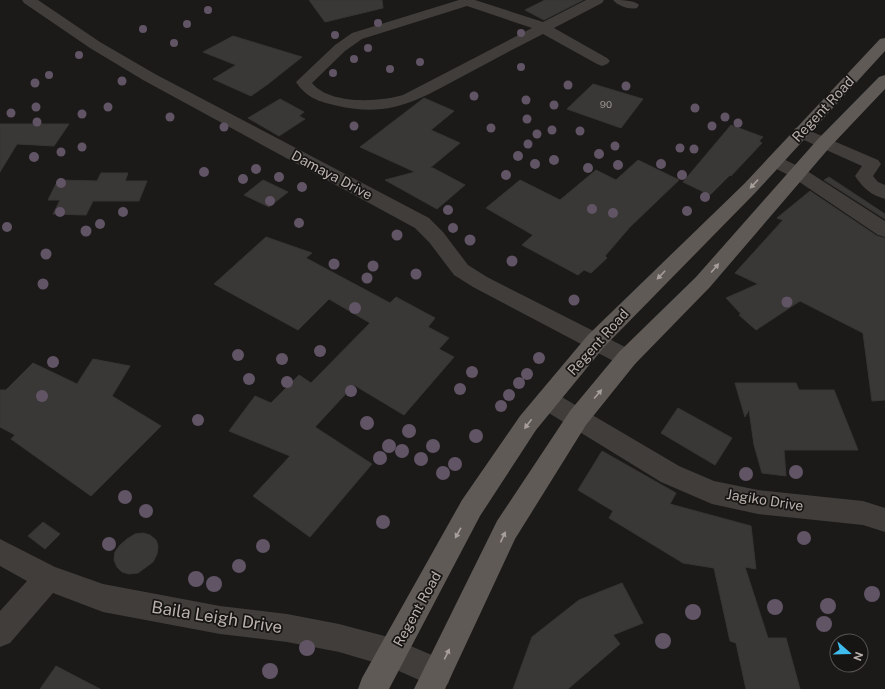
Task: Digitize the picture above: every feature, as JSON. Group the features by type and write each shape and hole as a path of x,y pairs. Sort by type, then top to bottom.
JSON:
{"main road":[{"name":"Regent Road","path":"374,689 471,508 528,424 596,342 775,161 885,42"},
{"name":"Regent Road","path":"433,681 506,530 578,418 627,358 703,282 824,143 885,80"}],"street":[{"name":"Damaya Drive","path":"29,0 95,46 149,77 422,223 436,237 461,270 480,282 627,358"},
{"path":"598,0 542,28 428,88 396,102 361,106 317,94 306,87 304,82 340,48 357,36 468,1 542,28 602,60"},
{"path":"802,132 824,143 878,164 864,176 872,186 885,193"},
{"path":"775,161 798,173 885,230"},
{"name":"Jagiko Drive","path":"547,400 670,474 712,492 758,502 864,513 885,520"},
{"name":"Baila Leigh Drive","path":"0,552 48,578 103,598 220,620 294,629 339,638 392,653 433,681"},
{"path":"0,633 48,578"}],"building":[{"path":"309,0 382,0 383,8 325,22"},
{"path":"545,0 583,0 544,20 525,10"},
{"path":"233,36 302,57 251,96 213,79 236,65 203,52"},
{"path":"593,84 643,99 621,128 567,109"},
{"path":"424,98 454,111 431,130 460,143 430,168 433,168 465,185 437,209 385,180 415,172 360,147"},
{"path":"280,99 304,112 299,116 305,119 279,136 248,118"},
{"path":"0,124 69,124 54,146 17,144 0,172"},
{"path":"731,125 763,137 759,141 762,143 731,176 730,175 710,195 683,182"},
{"path":"638,160 679,180 630,227 605,256 607,258 591,273 584,270 578,275 522,245 533,235 486,208 520,180 560,200 596,170 616,180"},
{"path":"101,173 128,173 125,181 147,181 139,201 93,201 86,215 53,214 60,200 48,200 58,180 97,181"},
{"path":"829,177 885,214 885,219 824,180"},
{"path":"263,180 288,192 269,207 244,195"},
{"path":"810,191 877,236 885,238 885,400 872,401 863,333 800,301 756,330 739,315 741,314 726,298 758,284 735,273 783,220 777,218"},
{"path":"266,237 312,253 306,258 390,303 396,297 435,318 428,327 449,338 439,349 454,357 404,415 354,385 315,427 372,464 310,537 253,496 290,456 229,431 255,396 271,403 299,375 311,383 370,323 329,299 298,330 214,284"},
{"path":"93,359 130,366 112,396 161,426 91,496 11,439 15,435 0,427 0,390 6,390 33,363 77,384"},
{"path":"735,383 796,383 799,390 834,390 858,450 784,450 786,476 762,473 754,445 749,410 745,417"},
{"path":"678,408 732,438 715,465 661,433"},
{"path":"602,451 676,493 670,504 751,526 756,569 745,567 768,638 786,638 800,689 746,689 736,643 730,641 714,568 683,563 609,518 613,511 578,490"},
{"path":"43,522 60,534 45,549 28,536"},
{"path":"143,533 150,535 156,540 158,546 157,554 153,562 138,573 129,574 122,572 117,567 114,560 115,552 127,539 135,534"},
{"path":"622,583 643,623 613,635 620,644 568,689 513,689 532,637 579,600"},
{"path":"56,666 100,689 40,689"}]}
